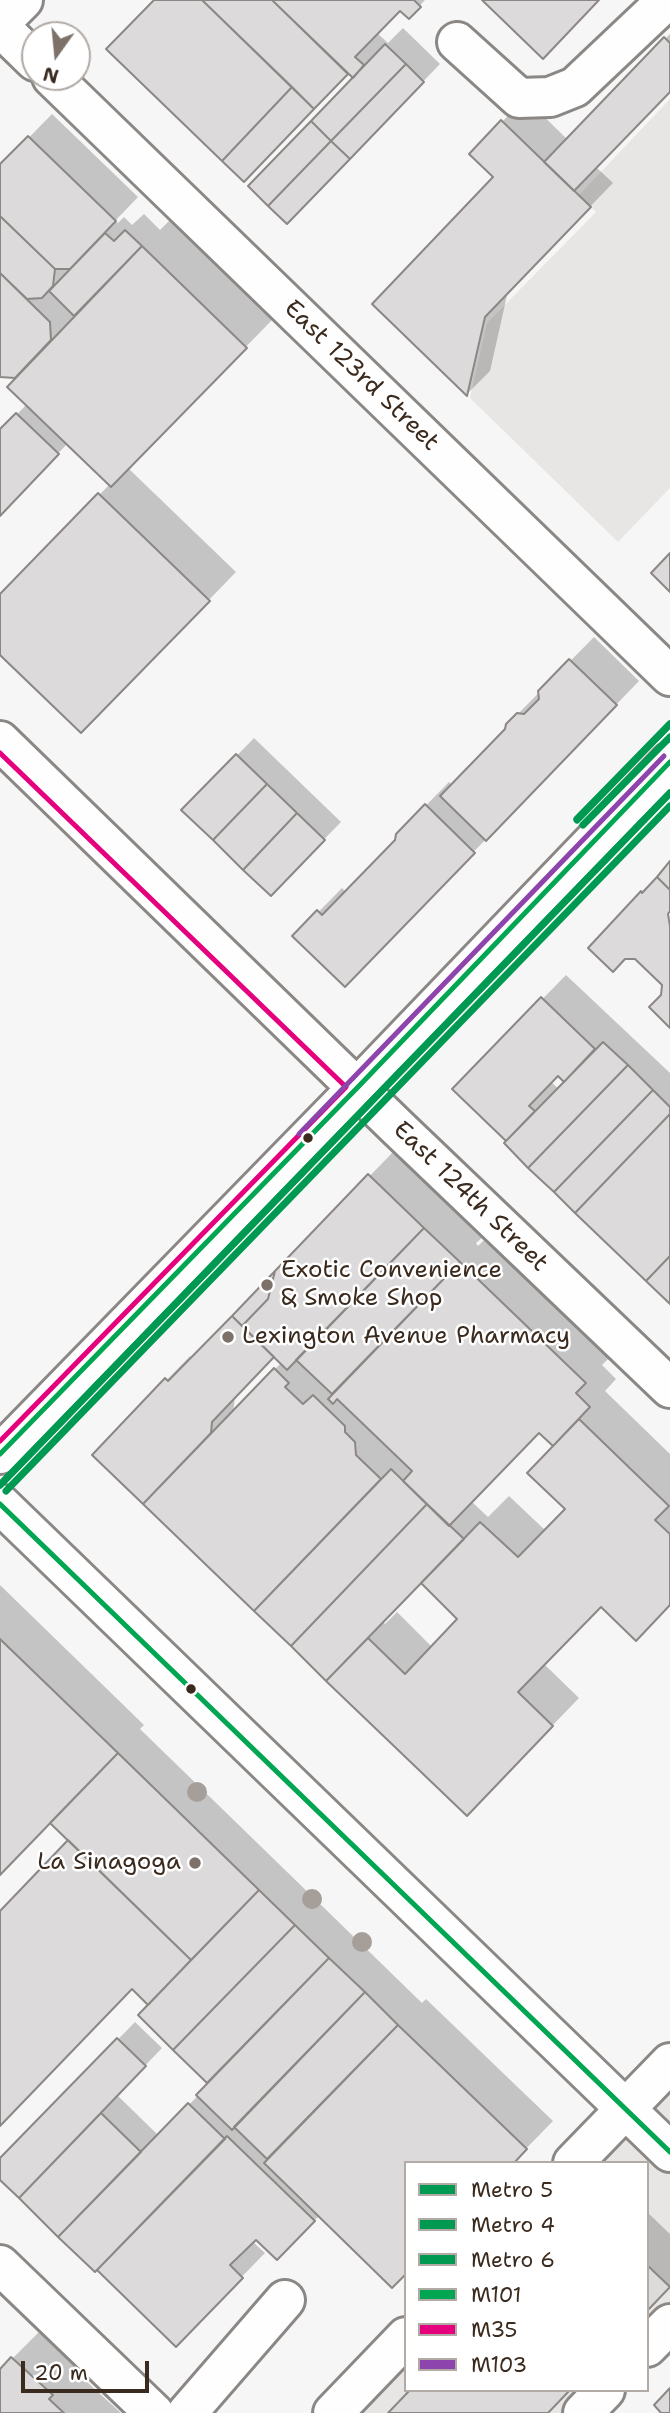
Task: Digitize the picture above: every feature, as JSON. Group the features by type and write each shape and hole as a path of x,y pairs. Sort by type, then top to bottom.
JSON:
{"main road":[{"path":"21,47 0,25 23,0"},
{"path":"457,43 519,98 550,97 575,87 667,0"},
{"name":"East 123rd Street","path":"66,91 670,676"},
{"name":"East 124th Street","path":"0,741 670,1388"},
{"path":"0,1454 670,762"},
{"path":"0,1504 670,2152"},
{"path":"575,2161 670,2063"},
{"path":"0,2265 154,2413"},
{"path":"187,2413 285,2300"},
{"path":"649,2345 670,2324"},
{"path":"332,2413 404,2339"},
{"path":"583,2413 603,2392"}],"shaded area":[{"path":"670,99 670,488 618,542 470,398 487,323 596,212 579,195"},
{"path":"670,2073 670,2316 649,2338 649,2161 586,2161"},
{"path":"404,2349 404,2392 596,2392 576,2413 342,2413"}],"building":[{"path":"154,0 202,0 292,87 222,161 106,49"},
{"path":"202,0 272,0 348,74 314,109"},
{"path":"272,0 414,0 421,7 409,19 400,11 355,57 364,65 353,78"},
{"path":"482,0 599,0 543,59"},
{"path":"664,37 670,43 670,92 574,191 544,162"},
{"path":"385,44 406,64 331,141 311,121"},
{"path":"406,64 424,82 350,159 331,141"},
{"path":"292,87 314,109 244,182 222,161"},
{"path":"501,120 591,207 485,317 467,396 372,304 493,177 469,154"},
{"path":"311,121 331,141 268,206 248,186"},
{"path":"28,136 116,221 70,269 55,269 0,216 0,164"},
{"path":"331,141 350,159 287,224 268,206"},
{"path":"0,216 55,269 53,286 42,298 27,299 0,273"},
{"path":"125,230 142,246 74,316 49,291 105,233 114,241"},
{"path":"142,246 247,348 111,487 7,387"},
{"path":"0,273 50,322 51,340 15,378 0,377"},
{"path":"16,413 59,454 0,516 0,429"},
{"path":"98,493 210,601 81,733 0,655 0,594"},
{"path":"670,553 670,592 651,573"},
{"path":"569,659 617,705 486,841 440,796 517,713 524,714 539,699 538,691"},
{"path":"236,754 267,784 213,840 181,810"},
{"path":"267,784 297,813 243,870 213,840"},
{"path":"425,804 475,853 345,987 292,936 317,910 322,915 395,840 396,834"},
{"path":"297,813 325,840 271,896 243,870"},
{"path":"670,861 670,890 657,877"},
{"path":"657,877 670,890 670,1028 649,1007 661,995 662,985 635,959 625,959 613,972 588,948"},
{"path":"541,997 595,1049 564,1082 558,1076 529,1106 535,1111 506,1141 452,1089"},
{"path":"603,1042 628,1065 528,1168 504,1143"},
{"path":"628,1065 653,1090 554,1192 528,1168"},
{"path":"653,1090 670,1107 670,1114 575,1213 554,1192"},
{"path":"670,1114 670,1256 646,1281 575,1213"},
{"path":"368,1174 424,1228 287,1370 242,1326 268,1299 275,1271"},
{"path":"424,1228 460,1262 332,1394 296,1360"},
{"path":"670,1256 670,1304 646,1281"},
{"path":"460,1262 586,1383 576,1393 590,1407 553,1446 539,1433 449,1526 403,1481 412,1471 337,1399 333,1404 328,1399"},
{"name":"Exotic Convenience & Smoke Shop","path":"275,1271 268,1299 242,1326 232,1316"},
{"path":"232,1316 274,1357 212,1422 211,1433 143,1504 92,1455 165,1378 168,1381"},
{"path":"274,1368 289,1383 285,1387 303,1404 313,1395 345,1426 345,1432 355,1442 356,1455 381,1479 254,1611 143,1504"},
{"path":"579,1419 669,1506 655,1520 670,1534 670,1605 636,1641 601,1607 518,1692 553,1726 467,1816 326,1681 368,1638 405,1674 457,1619 421,1583 480,1522 518,1557 565,1509 527,1473"},
{"path":"391,1469 427,1504 291,1646 254,1611"},
{"path":"427,1504 464,1539 326,1681 291,1646"},
{"path":"0,1639 118,1753 0,1875"},
{"path":"118,1753 259,1890 191,1960 50,1823"},
{"path":"68,1840 191,1960 148,2005 132,1989 0,2126 0,1911"},
{"path":"259,1890 295,1925 173,2050 138,2015"},
{"path":"295,1925 329,1958 207,2083 173,2050"},
{"path":"329,1958 365,1992 232,2130 196,2095"},
{"path":"365,1992 398,2025 267,2159 234,2127"},
{"path":"398,2025 527,2149 516,2161 404,2161 404,2276 392,2288 264,2163"},
{"path":"117,2038 146,2066 19,2198 0,2180 0,2158"},
{"path":"188,2103 225,2139 95,2272 58,2237"},
{"path":"101,2113 141,2152 58,2237 19,2198"},
{"path":"227,2136 315,2221 277,2260 256,2240 230,2265 243,2278 176,2347 97,2270"},
{"path":"649,2267 670,2287 649,2309"},
{"path":"11,2357 53,2395 49,2399 64,2413 0,2413 0,2369"},
{"path":"670,2388 670,2413 661,2413 654,2405"},
{"path":"408,2392 568,2392 548,2413 388,2413"}],"metro line":[{"name":"5","path":"577,819 670,724"},
{"name":"6","path":"577,820 670,724"},
{"name":"4","path":"583,825 670,737"},
{"name":"5","path":"0,1485 670,793"},
{"name":"6","path":"0,1485 670,793"},
{"name":"4","path":"6,1491 670,806"}],"transit line":[{"name":"M35","path":"0,753 346,1087 0,1441"},
{"name":"M103","path":"299,1134 664,756"},
{"name":"M101","path":"0,1454 670,762"},
{"name":"M101","path":"0,1504 670,2152"}],"place":[{"name":"Exotic Convenience & Smoke Shop","path":"267,1285"},
{"name":"Lexington Avenue Pharmacy","path":"228,1337"},
{"name":"La Sinagoga","path":"195,1863"}]}
